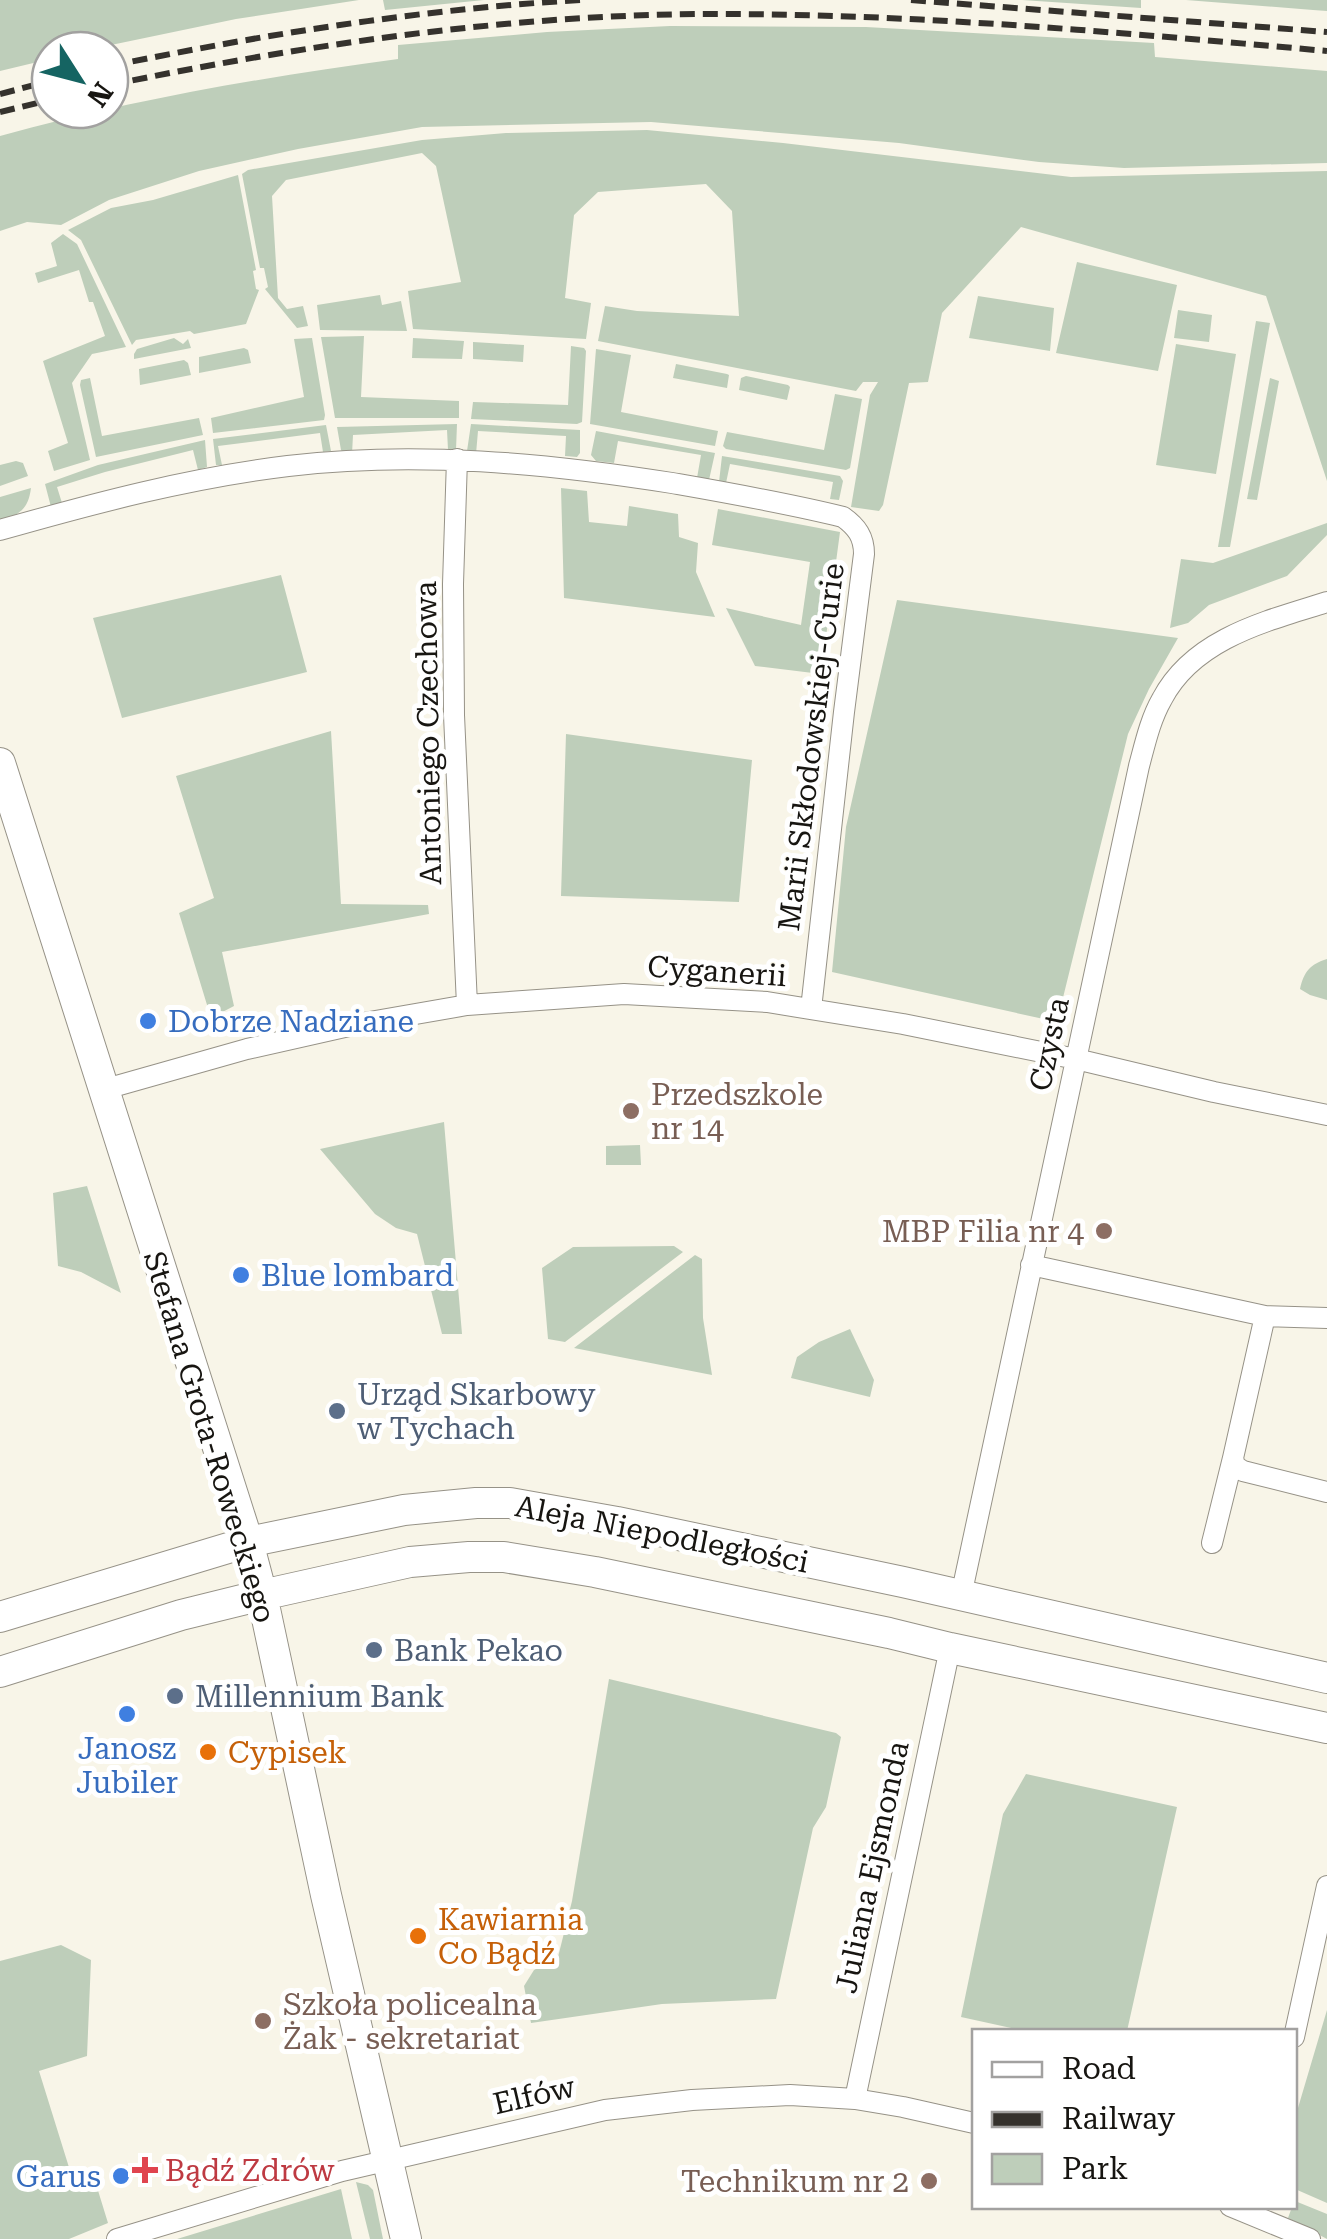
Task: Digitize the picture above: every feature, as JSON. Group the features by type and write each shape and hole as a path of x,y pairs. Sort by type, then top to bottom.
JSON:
{"street":[{"name":"Marii Skłodowskiej-Curie","path":"0,530 147,490 238,473 337,462 457,459 583,469 843,517 862,536 864,554 812,1008"},
{"name":"Antoniego Czechowa","path":"457,459 454,715 467,1005"},
{"name":"Czysta","path":"961,1596 1146,739 1162,698 1196,659 1228,637 1327,602"},
{"name":"Stefana Grota-Roweckiego","path":"0,763 248,1542 406,2239"},
{"name":"Cyganerii","path":"102,1090 358,1024 467,1005 624,994 812,1008 1076,1059 1327,1115"},
{"path":"1031,1265 1265,1316 1327,1318"},
{"path":"1212,1543 1265,1316"},
{"path":"1233,1458 1243,1472 1327,1492"},
{"name":"Aleja Niepodległości","path":"0,1617 248,1542 404,1510 510,1503 902,1582 1315,1675"},
{"name":"Aleja Niepodległości","path":"0,1672 262,1594 410,1562 504,1557 595,1572 1314,1725"},
{"path":"889,1633 880,1606 889,1590 902,1582"},
{"path":"1003,1660 1020,1655 1030,1645 1033,1630 1027,1612"},
{"name":"Juliana Ejsmonda","path":"855,2099 950,1648"},
{"path":"1314,1725 1291,1710 1289,1695 1293,1682 1315,1675"},
{"path":"1296,2029 1327,1886"},
{"name":"Elfów","path":"117,2239 323,2176 605,2110 770,2096 855,2099 972,2124"},
{"path":"1240,2209 1310,2239"}],"green space":[{"path":"0,0 359,0 236,19 130,41 130,30 30,30 30,64 0,71"},
{"path":"383,0 484,0 385,10"},
{"path":"1022,0 1141,0 1141,8"},
{"path":"1186,0 1327,0 1327,11 1313,10"},
{"path":"670,26 866,27 1154,43 1155,57 1327,71 1327,163 1124,168 1039,162 899,143 651,122 422,127 199,171 109,200 61,225 27,222 0,231 0,136 30,128 130,130 130,105 398,59 398,45"},
{"path":"647,130 1071,177 1327,171 1327,481 1266,296 1021,227 942,313 928,382 909,383 879,511 851,507 870,395 878,382 863,382 856,391 598,341 605,306 739,316 732,211 706,184 598,192 574,215 565,298 591,303 586,339 413,329 408,291 461,282 436,166 422,153 286,180 272,196 278,298 287,309 303,306 308,326 297,328 265,289 268,287 264,268 260,268 242,174 248,170 422,140 506,133"},
{"path":"238,175 259,290 246,324 136,340 132,345 81,240 68,230 111,208"},
{"path":"63,234 77,244 126,347 92,354 72,383 90,460 54,471 48,451 68,443 43,361 105,336 79,270 38,283 35,273 57,266 51,243"},
{"path":"1077,262 1177,285 1158,371 1056,353"},
{"path":"380,295 382,305 401,301 407,331 320,330 317,305"},
{"path":"978,296 1054,308 1050,351 969,338"},
{"path":"1178,310 1212,315 1209,342 1174,338"},
{"path":"1256,321 1270,323 1230,547 1218,547"},
{"path":"364,336 361,397 459,401 459,418 335,418 321,337"},
{"path":"174,338 183,344 188,339 191,348 134,359 137,349"},
{"path":"312,338 324,420 213,433 211,418 304,397 294,339"},
{"path":"413,338 464,341 462,359 412,358"},
{"path":"473,342 524,345 523,362 473,359"},
{"path":"1176,344 1236,354 1216,474 1156,465"},
{"path":"571,346 586,351 582,422 471,419 473,402 568,405"},
{"path":"244,348 251,363 199,373 199,357"},
{"path":"596,349 631,355 621,412 718,431 715,446 590,424"},
{"path":"184,360 191,375 140,385 139,369"},
{"path":"676,364 727,374 727,388 673,378"},
{"path":"90,378 102,436 199,418 203,435 96,457 80,385 81,380"},
{"path":"741,378 788,385 787,400 739,390"},
{"path":"1270,378 1279,381 1257,500 1247,499"},
{"path":"835,394 862,399 850,468 846,470 723,446 727,432 824,450"},
{"path":"457,424 456,450 448,450 447,430 353,435 352,454 345,455 337,427"},
{"path":"471,424 580,430 580,453 577,457 565,456 566,436 478,431 476,454 467,451"},
{"path":"326,425 331,451 323,452 320,433 218,446 222,465 216,465 213,439"},
{"path":"596,431 715,453 709,480 697,478 701,455 618,441 614,463 596,461 591,455"},
{"path":"205,440 207,467 198,470 193,450 105,472 57,487 62,503 51,507 45,484 98,465"},
{"path":"722,456 840,476 843,481 839,500 830,499 833,482 730,464 726,483 719,482"},
{"path":"23,463 28,476 0,486 0,465"},
{"path":"31,488 28,502 21,510 0,523 0,497"},
{"path":"561,488 587,491 589,522 627,526 629,506 678,514 679,537 698,543 696,572 715,617 564,598"},
{"path":"718,509 840,532 821,674 755,666 726,608 801,625 810,562 712,545"},
{"path":"1327,523 1327,535 1287,576 1209,605 1188,623 1170,628 1181,559 1213,563"},
{"path":"281,575 307,672 122,718 93,618"},
{"path":"897,600 1178,638 1128,734 1057,1022 832,972 846,827"},
{"path":"331,731 341,904 428,905 429,914 222,952 234,1006 211,1018 179,913 214,898 176,776"},
{"path":"566,734 752,760 739,902 561,896"},
{"path":"1327,959 1327,1000 1300,989 1309,970"},
{"path":"444,1122 462,1334 442,1334 417,1234 396,1228 375,1214 320,1149"},
{"path":"640,1145 641,1165 606,1165 606,1146"},
{"path":"87,1186 121,1293 81,1272 58,1266 53,1193"},
{"path":"674,1246 683,1252 565,1342 548,1339 542,1268 573,1247"},
{"path":"695,1255 702,1259 703,1318 712,1375 574,1348"},
{"path":"850,1329 874,1380 870,1397 791,1378 797,1357"},
{"path":"609,1679 841,1737 826,1807 813,1828 776,1999 662,2004 531,2023 524,1986 534,1970 558,1957 572,1901"},
{"path":"1026,1774 1177,1807 1127,2029 1016,2029 961,2017 1003,1814"},
{"path":"61,1945 91,1960 87,2056 39,2071 72,2177 92,2171 108,2223 69,2239 0,2239 0,1961"},
{"path":"1327,2010 1327,2203 1297,2190 1297,2111"},
{"path":"356,2182 373,2190 383,2239 370,2239"},
{"path":"341,2189 352,2239 177,2239"},
{"path":"1297,2202 1327,2214 1327,2239 1288,2218 1291,2209 1297,2209"}],"railway":[{"path":"130,62 344,24 581,0"},
{"path":"911,0 1327,32"},
{"path":"130,81 412,34 641,15 946,21 1327,51"},
{"path":"0,94 30,86"},
{"path":"0,112 30,105"}],"place":[{"name":"Dobrze Nadziane","path":"148,1021"},
{"name":"Przedszkole nr 14","path":"631,1111"},
{"name":"MBP Filia nr 4","path":"1104,1231"},
{"name":"Blue lombard","path":"241,1275"},
{"name":"Urząd Skarbowy w Tychach","path":"337,1411"},
{"name":"Bank Pekao","path":"374,1650"},
{"name":"Millennium Bank","path":"175,1696"},
{"name":"Janosz Jubiler","path":"127,1714"},
{"name":"Cypisek","path":"208,1752"},
{"name":"Kawiarnia Co Bądź","path":"418,1936"},
{"name":"Szkoła policealna Żak - sekretariat","path":"263,2021"},
{"name":"Bądź Zdrów","path":"145,2170"},
{"name":"Garus","path":"121,2176"},
{"name":"Technikum nr 2","path":"929,2181"}]}
